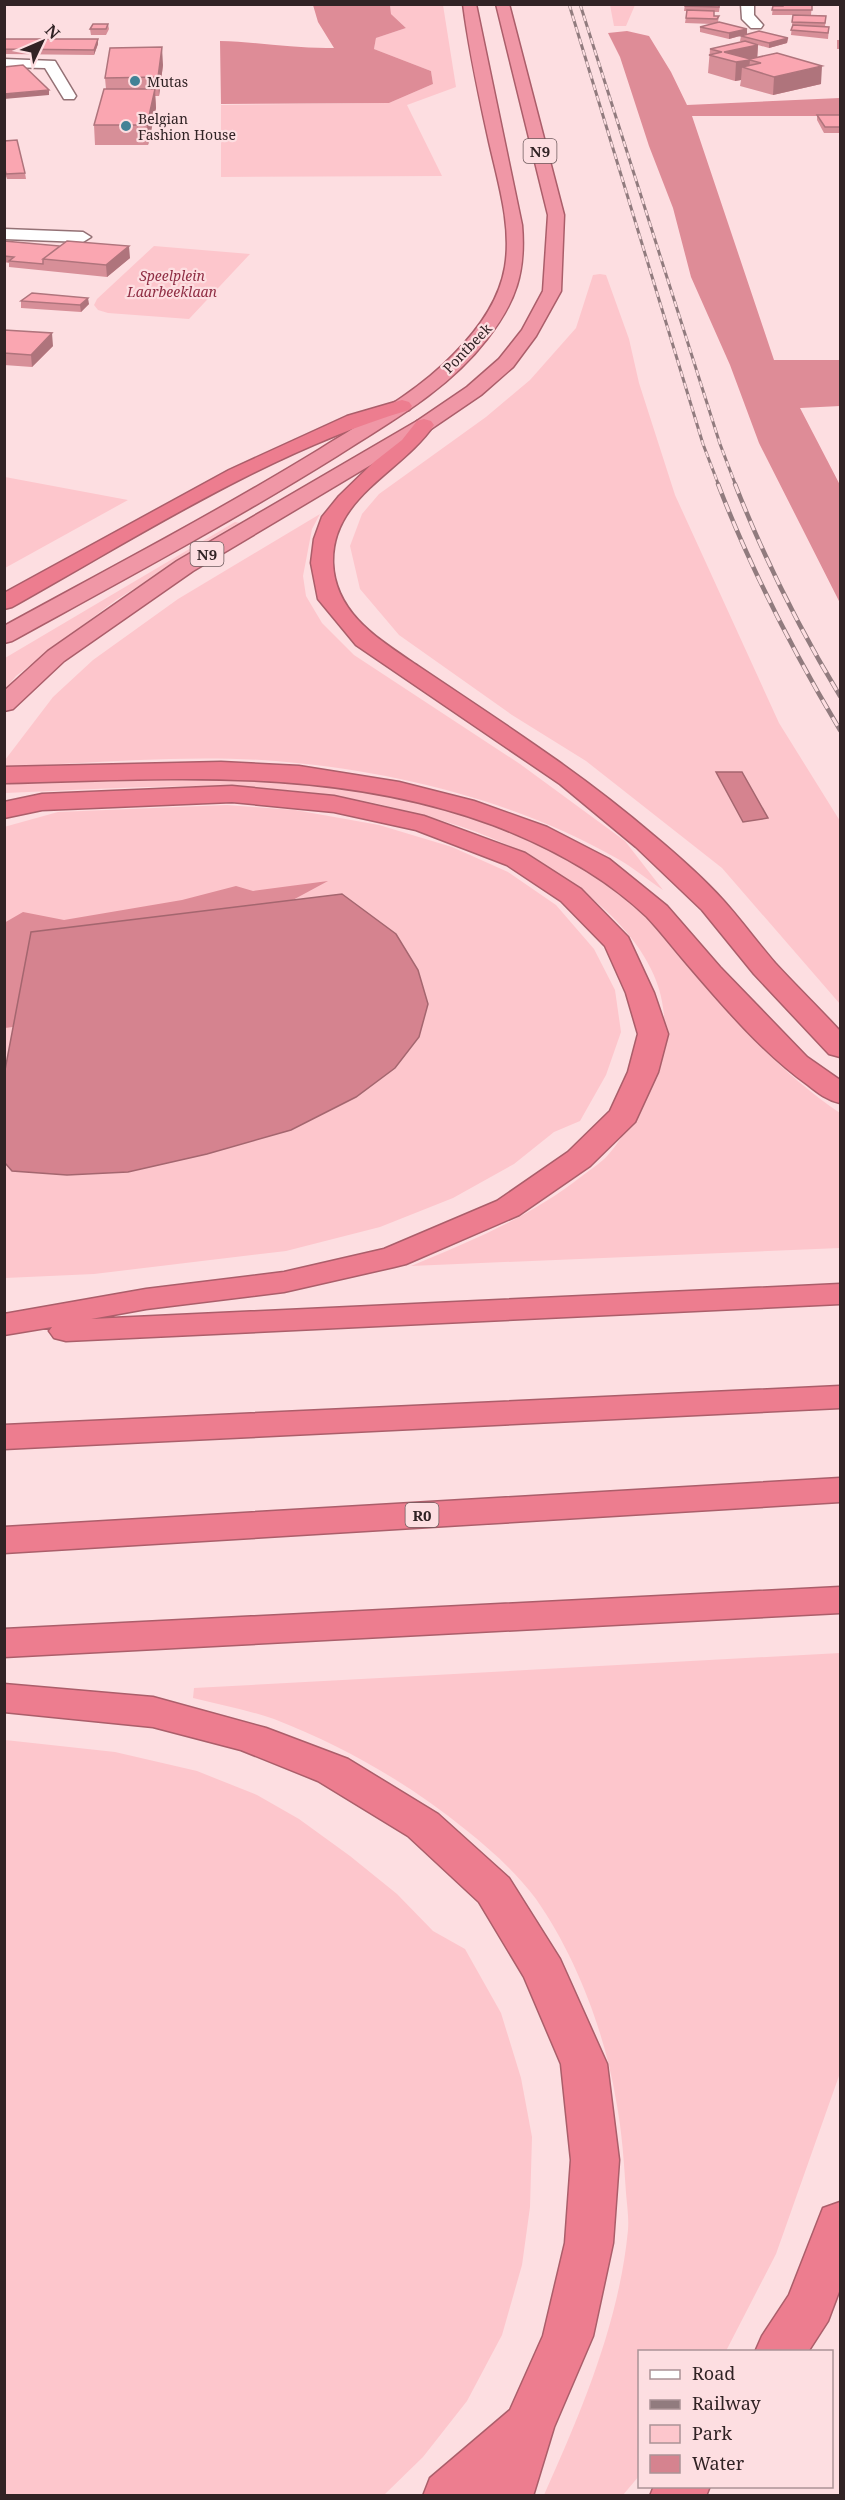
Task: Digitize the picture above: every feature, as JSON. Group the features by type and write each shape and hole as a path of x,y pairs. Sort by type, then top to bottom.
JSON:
{"highway":[{"name":"Pontbeek","path":"4,636 296,473 402,406 429,386 472,347 494,319 508,284 515,257 506,176 493,126 469,4"},
{"name":"N9","path":"4,704 56,656 106,619 195,560 424,425 474,391 506,363 530,332 552,291 556,215 502,4"},
{"path":"4,602 236,474 354,420 402,406"},
{"path":"424,425 409,444 381,466 346,500 333,517 325,539 322,564 329,599 364,640 569,779 645,841 712,904 764,968 840,1048"},
{"path":"4,775 221,770 299,774 412,793 465,806 538,833 600,865 657,912 710,974 796,1064 840,1094"},
{"path":"4,810 42,802 231,794 334,804 424,824 516,859 571,895 618,943 640,993 653,1034 643,1072 624,1115 579,1159 508,1208 394,1257 284,1282 146,1299 4,1325"},
{"path":"4,1334 840,1294"},
{"path":"4,1437 840,1397"},
{"name":"R0","path":"4,1540 840,1490"},
{"path":"4,1643 840,1600"},
{"path":"4,1698 153,1712 252,1738 333,1770 423,1826 494,1890 544,1971 584,2064 595,2160 589,2243 568,2336 528,2427 506,2496"},
{"path":"781,2350 810,2305 840,2223"},
{"path":"449,2496 528,2427"}],"street":[{"path":"748,4 747,16 756,24"},
{"path":"4,63 50,64 69,96"},
{"path":"4,234 83,237"}],"green space":[{"path":"390,5 443,5 456,87 407,105 442,176 221,177 221,105 389,103 433,84 431,71 374,49 376,38 406,28 391,14"},
{"path":"610,5 635,5 626,26 614,26"},
{"name":"Speelplein Laarbeeklaan","path":"154,246 250,254 189,319 108,313 98,310 94,305 97,299"},
{"path":"593,275 606,275 629,339 639,383 675,495 779,723 840,821 840,1004 722,868 586,761 512,715 399,635 360,589 350,546 362,514 379,494 486,417 530,380 576,328"},
{"path":"5,477 128,500 5,568"},
{"path":"320,514 312,529 303,576 306,596 322,623 354,655 520,764 625,841 663,890 618,859 538,820 453,792 365,772 276,761 209,758 5,767 5,760 53,697 93,660 178,599"},
{"path":"235,522 241,523 116,600 16,676 5,690 5,658"},
{"path":"222,778 317,784 403,798 447,809 489,822 530,839 569,859 606,883 648,919 764,1050 820,1099 840,1113 840,1248 411,1266 521,1216 562,1191 608,1155 630,1122 664,1044 664,1015 657,981 640,950 616,921 587,894 555,871 521,852 487,836 441,820 361,800 289,790 167,786 5,793 4,784"},
{"path":"227,805 295,810 379,825 452,847 508,872 556,905 594,949 615,990 621,1032 606,1075 580,1121 554,1132 514,1164 453,1198 380,1227 286,1251 94,1274 5,1278 4,827 58,812"},
{"path":"840,1653 840,2073 776,2254 727,2350 638,2350 638,2477 623,2495 544,2495 597,2365 616,2299 628,2230 621,2135 611,2074 587,1996 564,1945 529,1889 512,1871 444,1813 398,1781 325,1741 274,1719 193,1698 194,1688"},
{"path":"5,1740 115,1752 197,1771 257,1795 299,1819 350,1856 397,1894 433,1931 465,1949 501,2013 521,2078 532,2137 530,2207 522,2265 502,2335 467,2401 423,2457 384,2495 5,2495"}],"shaded area":[{"path":"313,5 390,5 391,14 406,28 376,38 374,49 431,71 433,84 389,103 221,104 220,41 334,48 318,22"},
{"path":"627,31 649,36 671,72 687,105 840,98 840,116 692,116 774,360 840,360 840,406 800,408 840,485 840,603 759,443 730,365 691,277 673,208 649,146 620,57 608,33"},
{"path":"328,881 278,908 20,1026 5,1028 4,923 23,912 64,920 182,900 236,886 253,891"}],"water":[{"path":"716,772 742,772 768,818 743,822"},
{"path":"342,894 396,934 418,970 428,1004 419,1037 395,1068 356,1097 291,1130 207,1154 128,1172 67,1175 12,1171 5,1163 5,1070 31,932"}],"building":[{"path":"685,4 719,4 719,7 685,6"},
{"path":"783,4 812,4 812,10 772,10 773,6 783,6"},
{"path":"687,10 714,11 714,16 719,16 717,19 686,18"},
{"path":"793,15 826,16 825,23 792,22"},
{"path":"719,22 747,29 729,33 700,27"},
{"path":"93,24 108,24 106,29 90,29"},
{"path":"793,25 829,27 828,33 791,30"},
{"path":"759,31 788,38 769,43 741,36"},
{"path":"4,39 98,39 94,50 4,49"},
{"path":"745,41 758,45 724,52 750,59 777,53 822,66 774,77 742,67 761,63 750,60 736,62 709,55 722,52 710,49"},
{"path":"162,47 158,77 105,78 110,48"},
{"path":"23,65 49,90 4,94 4,67"},
{"path":"104,89 155,89 147,125 94,125"},
{"path":"817,115 840,115 840,127 825,127"},
{"path":"17,140 25,173 6,174 4,141"},
{"path":"4,241 60,246 43,259 43,264 9,261 14,257 4,256"},
{"path":"67,241 129,246 106,265 43,259"},
{"path":"32,293 88,298 80,305 21,301"},
{"path":"4,330 52,333 31,355 4,353"}],"railway":[{"path":"569,4 703,444 719,486"},
{"path":"580,4 720,444 736,486"},
{"path":"718,484 744,548 774,610 840,730"},
{"path":"735,484 783,592 840,696"}],"place":[{"name":"Mutas","path":"135,81"},
{"name":"Belgian Fashion House","path":"126,126"}]}
